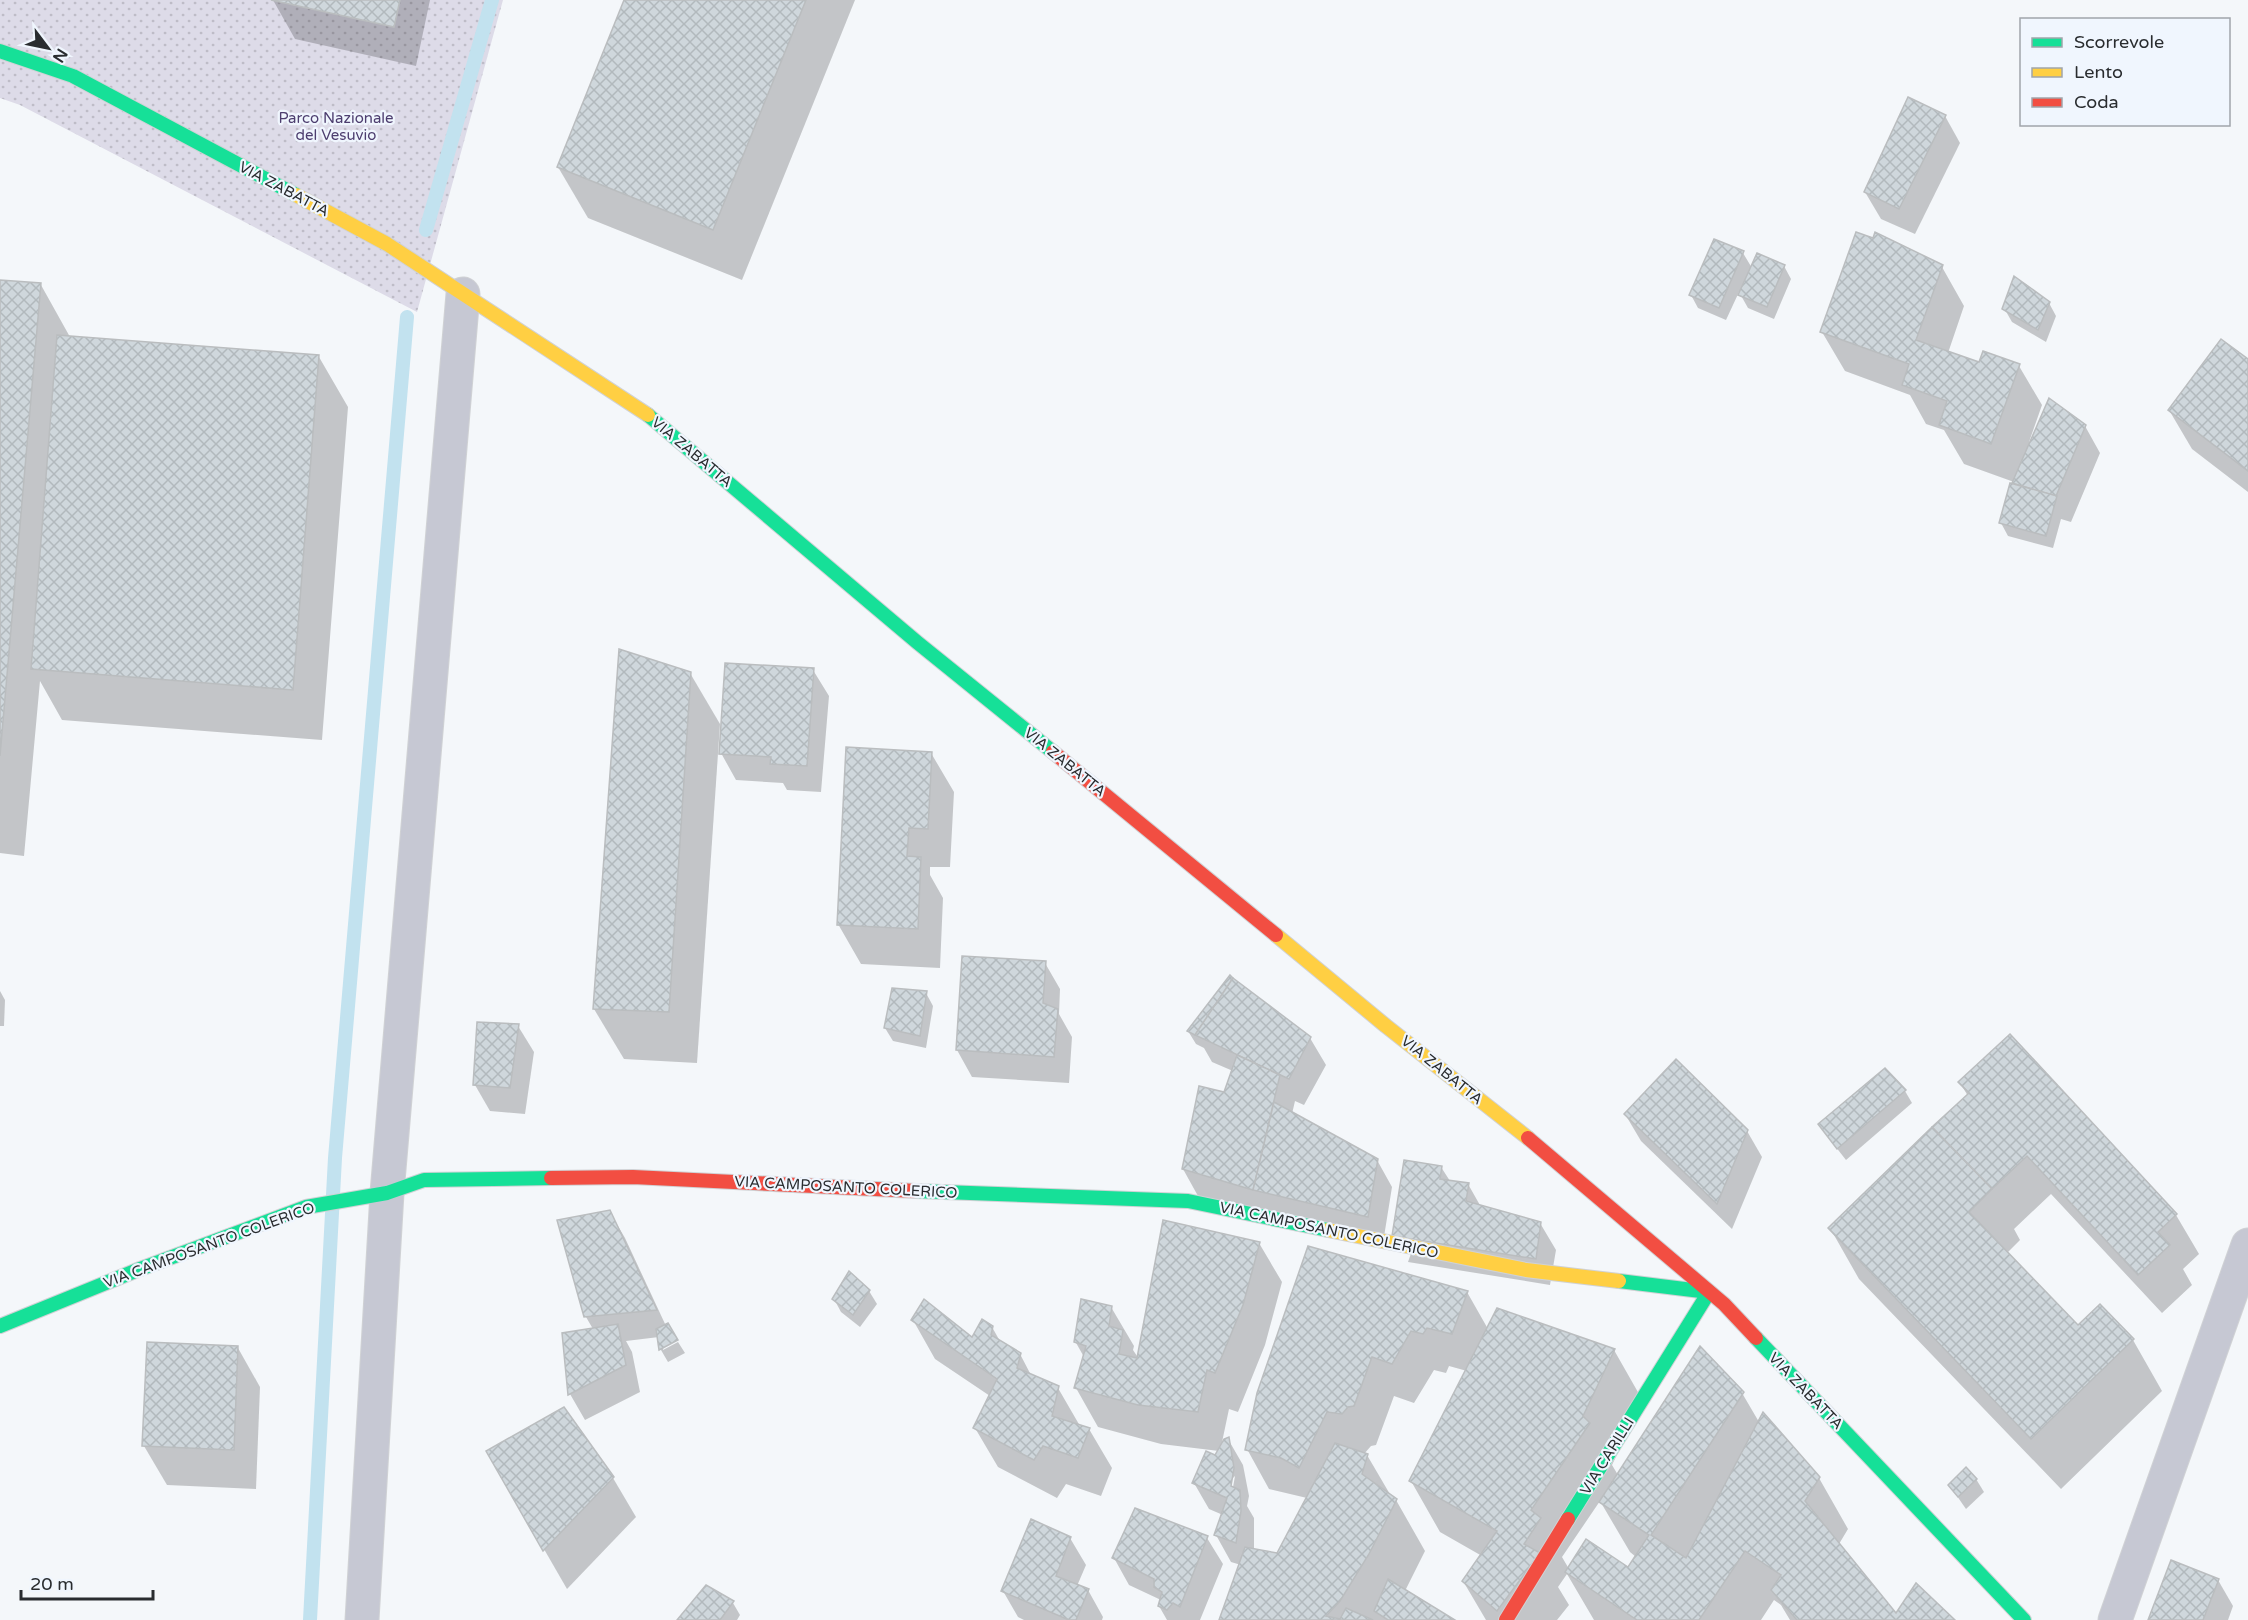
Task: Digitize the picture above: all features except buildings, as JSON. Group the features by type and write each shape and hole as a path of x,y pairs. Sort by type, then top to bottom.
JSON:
{"street":[{"name":"VIA ZABATTA","path":"0,51 73,76 387,244 654,419 918,643 1386,1026 1552,1157 1724,1304 2024,1620"},
{"path":"362,1620 372,1195 463,294"},
{"name":"VIA CAMPOSANTO COLERICO","path":"0,1326 140,1269 306,1207 372,1195 424,1180 633,1177 1045,1197 1188,1201 1526,1270 1709,1292"},
{"path":"2115,1620 2248,1245"},
{"name":"VIA CARILLI","path":"1506,1620 1709,1292"}],"green space":[{"name":"Parco Nazionale del Vesuvio","path":"0,0 503,0 417,312 20,105 0,98"}],"waterway":[{"path":"426,230 492,0"},
{"path":"310,1620 335,1158 407,317"}],"traffic: fast":[{"path":"0,51 73,76 296,195"},
{"path":"648,415 918,643 1053,752"},
{"path":"0,1326 140,1269 306,1207 387,1193 424,1180 551,1178"},
{"path":"916,1191 1188,1201 1328,1230"},
{"path":"1568,1519 1709,1292 1619,1281"},
{"path":"1756,1338 2024,1620"}],"traffic: slow":[{"path":"296,195 387,244 648,415"},
{"path":"1276,935 1386,1026 1528,1138"},
{"path":"1328,1230 1526,1270 1619,1281"}],"traffic: jam":[{"path":"1053,752 1276,935"},
{"path":"1528,1138 1724,1304 1756,1338"},
{"path":"551,1178 633,1177 916,1191"},
{"path":"1506,1620 1568,1519"}]}
